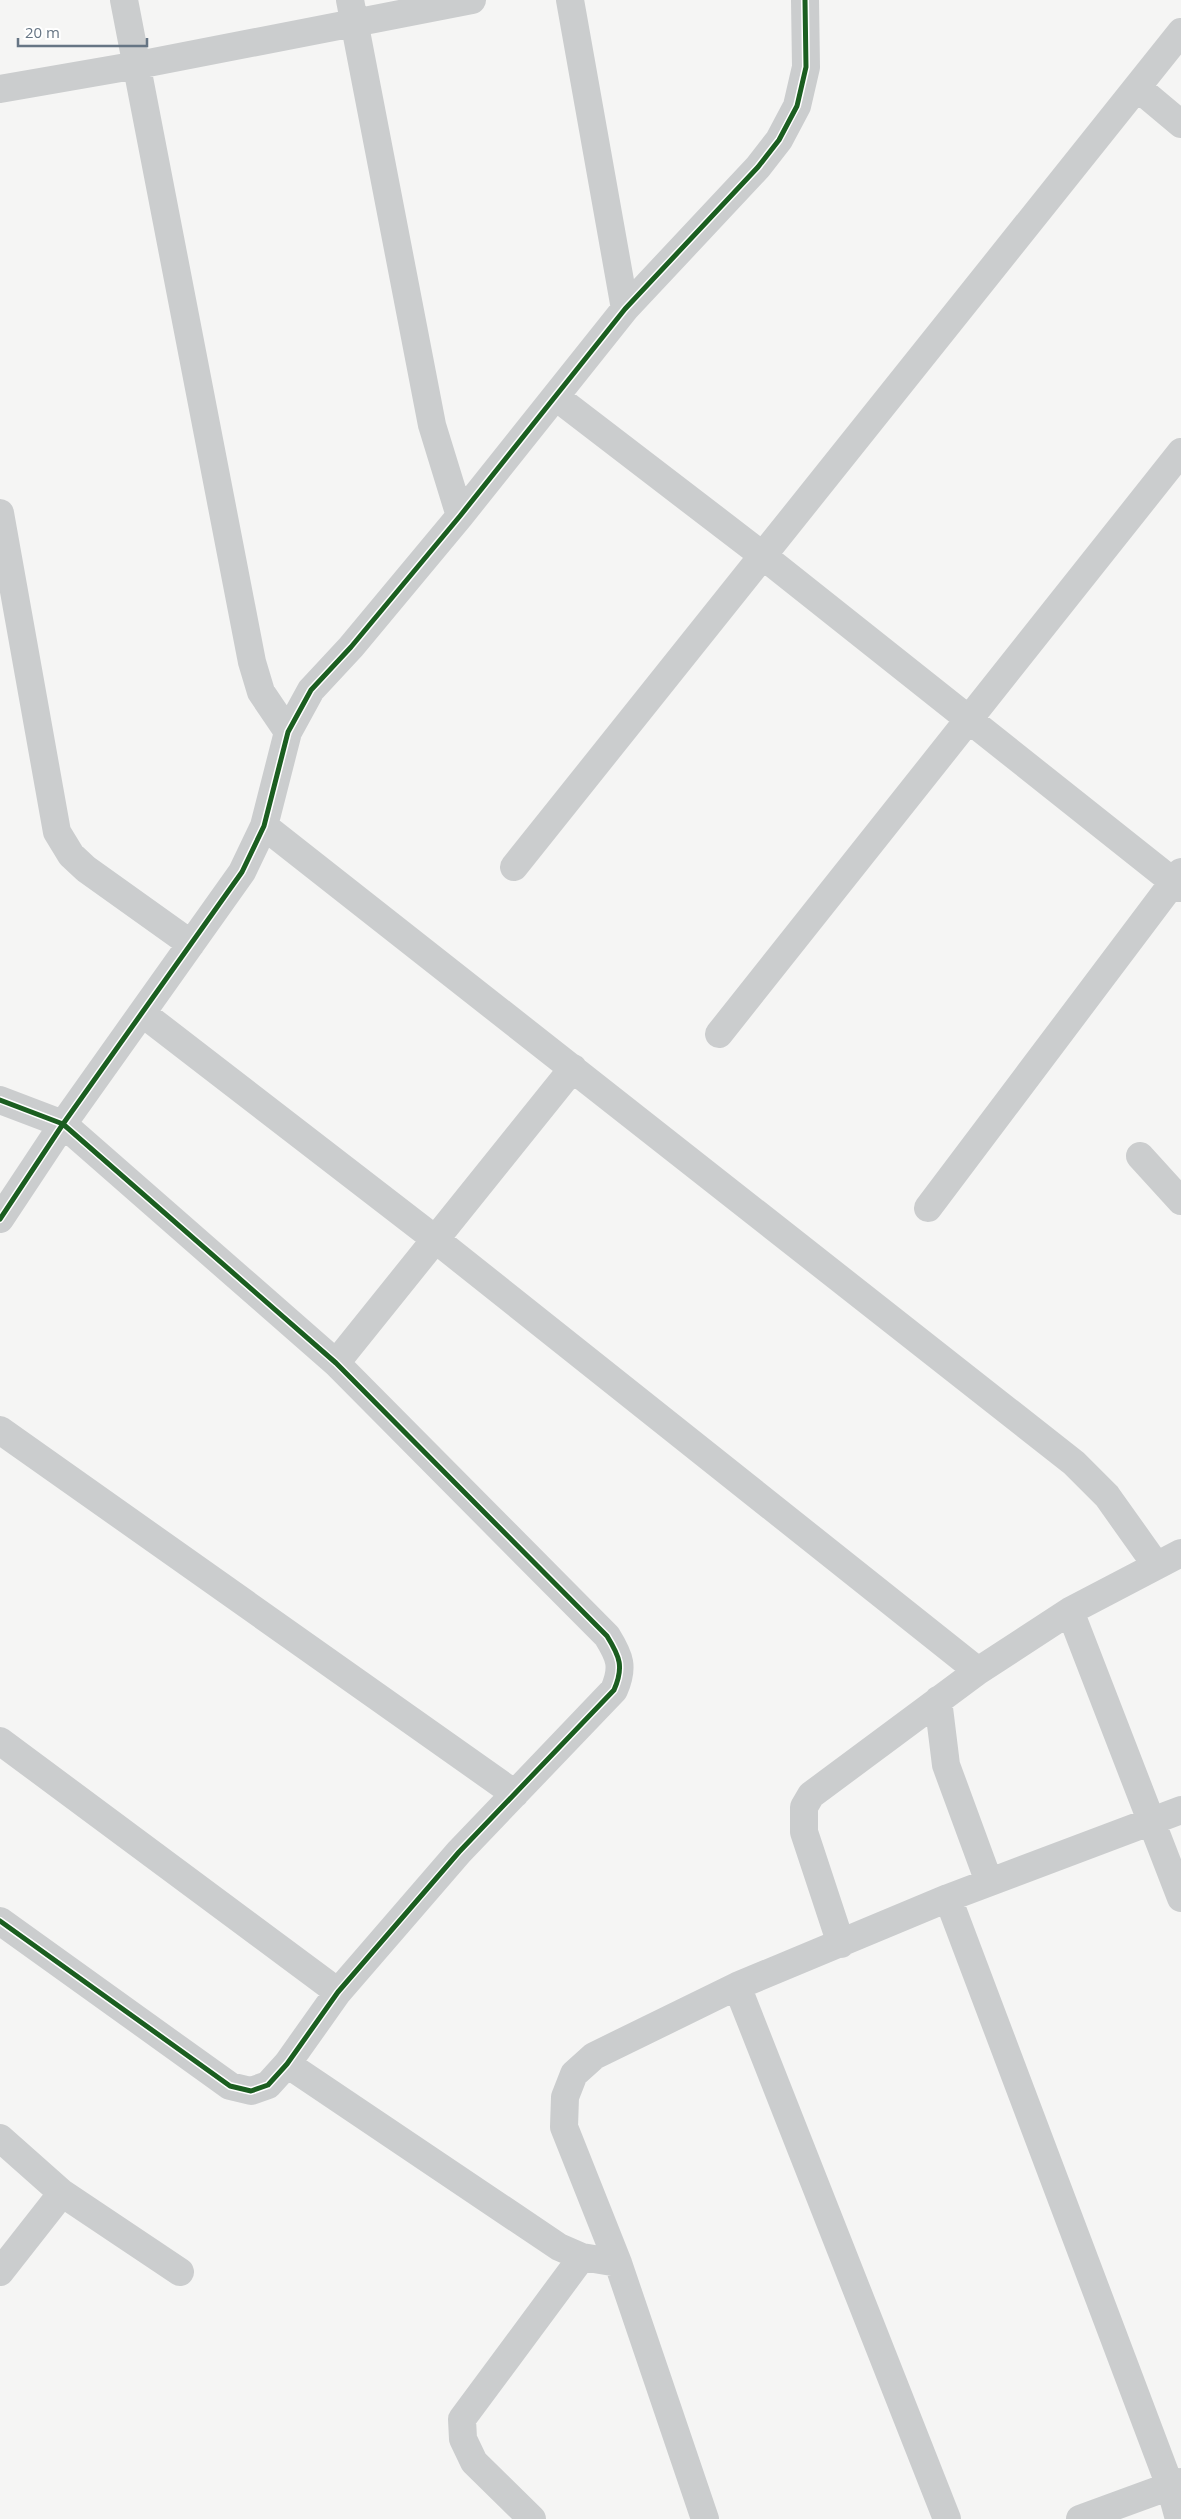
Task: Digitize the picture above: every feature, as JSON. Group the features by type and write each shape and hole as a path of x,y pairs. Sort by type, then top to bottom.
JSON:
{"street":[{"path":"124,0 252,662 261,692 288,732"},
{"path":"0,89 138,65 352,11 472,0"},
{"path":"570,0 625,309"},
{"path":"0,1219 64,1124 242,872 264,826 288,732 311,690 351,647 460,516 625,309 758,167 778,140 796,106 806,67 809,3"},
{"path":"352,11 432,425 460,516"},
{"path":"514,867 1181,32"},
{"path":"1138,88 1181,124"},
{"path":"556,397 1179,880 928,1208"},
{"path":"719,1034 1181,452"},
{"path":"0,513 5,566 57,832 70,855 86,869 191,944"},
{"path":"264,826 574,1068 1074,1464 1107,1496 1156,1565"},
{"path":"142,1013 434,1239 978,1672"},
{"path":"336,1363 434,1239 574,1068"},
{"path":"0,1100 64,1124 336,1363 607,1636 618,1654 621,1674 614,1690 459,1852 338,1992 287,2064 268,2085 250,2091 230,2086 0,1921"},
{"path":"1140,1156 1181,1202"},
{"path":"0,1430 515,1794"},
{"path":"841,1944 804,1832 804,1807 811,1795 938,1700 1070,1611 1181,1553"},
{"path":"1070,1611 1181,1898"},
{"path":"938,1700 946,1765 989,1882"},
{"path":"0,1741 338,1992"},
{"path":"705,2519 618,2263 564,2127 565,2097 574,2074 594,2056 737,1986 948,1898 1181,1810"},
{"path":"948,1898 1176,2484 1179,2519"},
{"path":"737,1986 947,2519"},
{"path":"287,2064 488,2202 559,2247 582,2258 618,2263"},
{"path":"0,2138 62,2193 180,2272"},
{"path":"0,2272 62,2193"},
{"path":"532,2519 474,2462 463,2440 462,2419 582,2258"},
{"path":"1080,2519 1176,2484"}],"cycle path":[{"path":"0,1219 63,1124 242,872 264,826 288,732 311,690 351,647 460,516 625,309 758,167 779,140 797,106 806,67 805,0"},
{"path":"0,1100 63,1124 336,1363 607,1636 618,1656 620,1668 614,1690 459,1852 338,1992 287,2064 268,2085 251,2091 230,2086 0,1921"}]}
